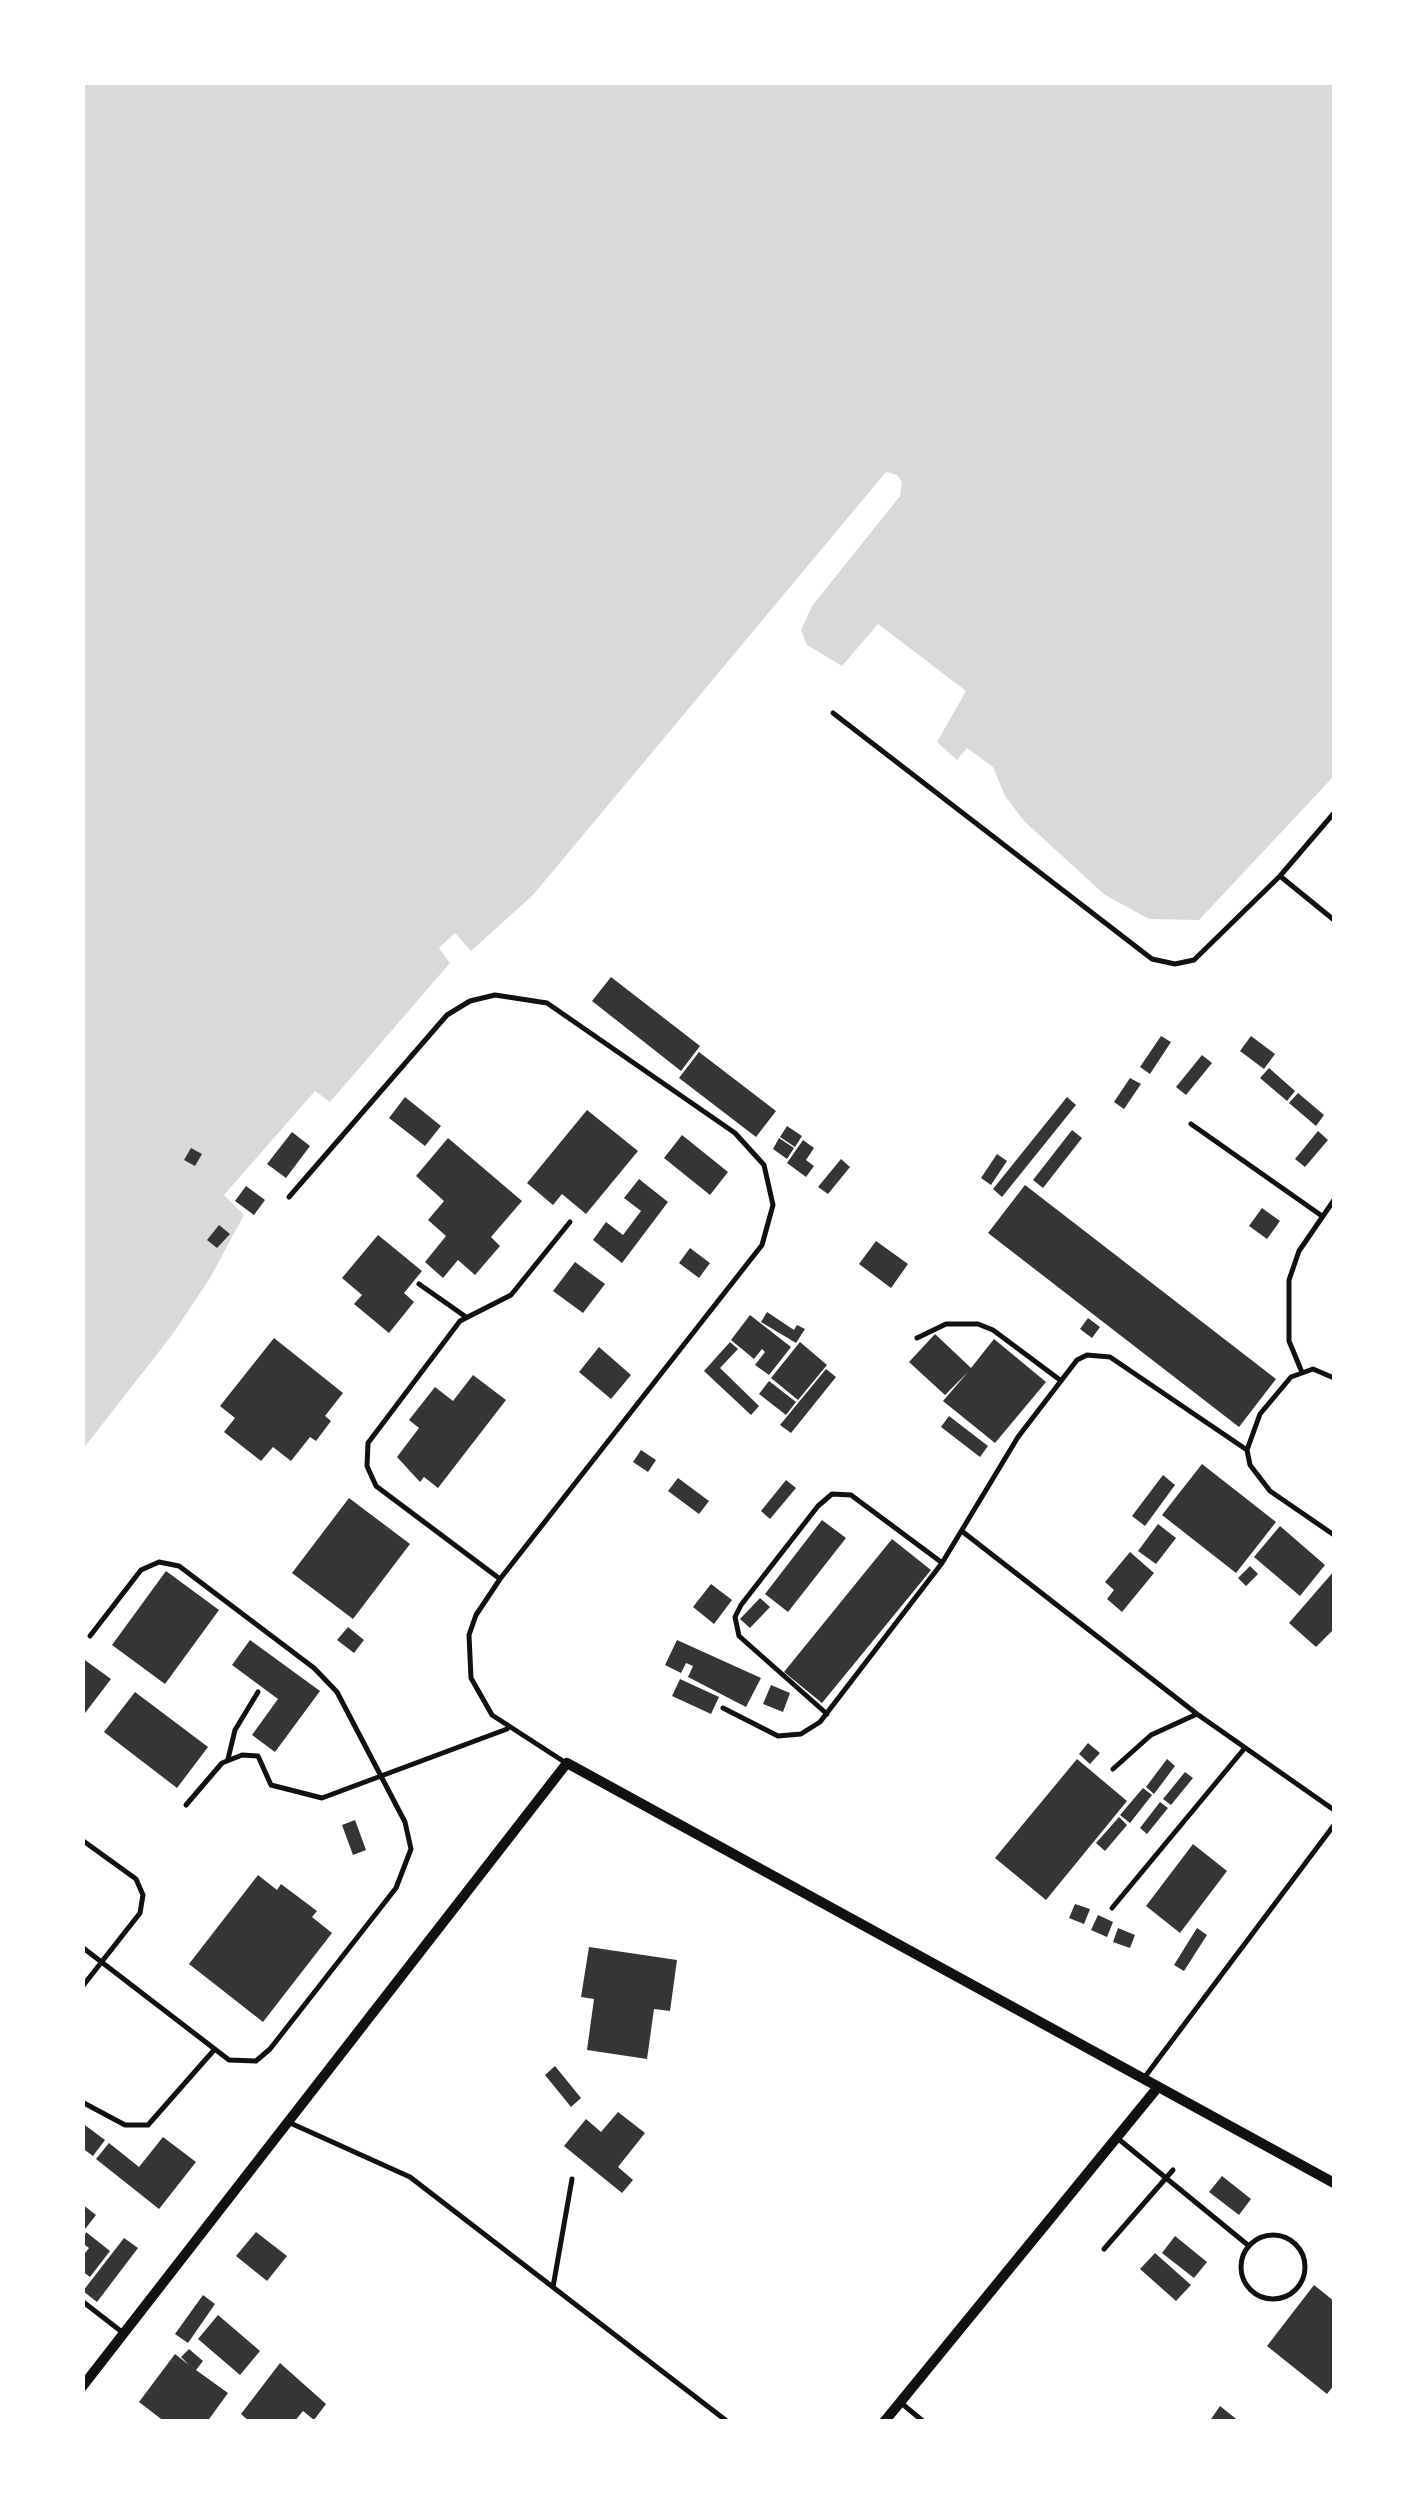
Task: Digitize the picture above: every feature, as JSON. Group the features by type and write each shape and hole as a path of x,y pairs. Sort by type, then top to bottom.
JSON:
{"street":[{"path":"82,2387 567,1763 1334,2184"},
{"path":"884,2422 1158,2086"}],"lane":[{"path":"832,713 1152,959 1174,964 1194,960 1280,876 1334,813"},
{"path":"1280,876 1334,920"},
{"path":"289,1198 447,1014 495,994 548,1003 734,1133 764,1165 773,1205 762,1244 476,1615 467,1657 479,1698 508,1729 567,1763"},
{"path":"1191,1124 1322,1216"},
{"path":"1301,1370 1290,1341 1286,1311 1288,1280 1299,1251 1334,1200"},
{"path":"500,1579 385,1494 367,1466 368,1443 378,1425 466,1317 489,1310 511,1295 570,1222"},
{"path":"419,1284 466,1317"},
{"path":"917,1338 946,1324 978,1324 993,1330 1060,1380"},
{"path":"723,1708 778,1736 811,1729 827,1714 942,1563 1005,1456 1060,1380 1087,1355 1110,1357 1247,1450"},
{"path":"1334,1378 1313,1369 1301,1370 1260,1414 1247,1450 1250,1466 1270,1491 1334,1535"},
{"path":"827,1714 739,1636 735,1617 741,1605 818,1506 832,1494 851,1495 942,1563"},
{"path":"963,1532 1197,1714 1334,1810"},
{"path":"82,1946 214,2049 238,2062 264,2056 404,1876 412,1849 410,1835 355,1719 326,1679 179,1566 159,1562 141,1570 90,1636"},
{"path":"186,1805 228,1759 235,1730 258,1692"},
{"path":"1113,1769 1151,1735 1197,1714"},
{"path":"228,1759 258,1756 271,1784 314,1798 330,1797 508,1729"},
{"path":"1112,1908 1244,1749"},
{"path":"1144,2078 1334,1825"},
{"path":"82,1840 136,1879 144,1895 140,1913 82,1987"},
{"path":"82,2102 126,2125 148,2124 214,2049"},
{"path":"288,2122 396,2168 728,2422"},
{"path":"1116,2138 1250,2246"},
{"path":"1104,2249 1174,2170"},
{"path":"553,2287 572,2178"},
{"path":"1276,2235 1300,2249 1306,2267 1294,2292 1266,2299 1250,2290 1241,2263 1250,2246 1276,2235"},
{"path":"82,2301 124,2334"},
{"path":"900,2402 924,2422"}],"shaded area":[{"path":"83,83 1334,83 1334,776 1199,920 1149,919 1105,895 1024,821 1005,796 993,767 967,748 957,760 937,742 966,691 878,624 842,666 807,645 801,630 812,606 900,496 902,482 897,475 886,472 533,895 471,951 455,933 439,948 450,963 330,1102 315,1091 224,1195 244,1215 210,1278 172,1335 83,1449"}],"building":[{"path":"611,977 700,1046 681,1071 592,1001"},
{"path":"1161,1036 1171,1042 1150,1074 1140,1067"},
{"path":"1251,1036 1275,1054 1264,1069 1240,1051"},
{"path":"699,1052 776,1111 756,1137 679,1078"},
{"path":"1202,1055 1212,1063 1186,1095 1176,1087"},
{"path":"1269,1068 1295,1091 1287,1101 1260,1078"},
{"path":"1130,1078 1141,1084 1124,1109 1114,1102"},
{"path":"1298,1093 1324,1115 1316,1126 1289,1103"},
{"path":"405,1097 441,1126 425,1146 389,1118"},
{"path":"1067,1097 1076,1105 1002,1197 993,1189"},
{"path":"587,1110 638,1151 586,1214 562,1194 553,1205 527,1183"},
{"path":"787,1126 802,1136 795,1147 780,1137"},
{"path":"1072,1130 1082,1138 1043,1188 1033,1180"},
{"path":"1318,1131 1328,1140 1305,1167 1295,1159"},
{"path":"292,1132 310,1146 286,1178 267,1164"},
{"path":"682,1135 728,1172 710,1195 664,1158"},
{"path":"448,1138 522,1201 491,1237 500,1246 475,1275 458,1260 443,1278 425,1262 446,1236 428,1220 444,1201 416,1176"},
{"path":"779,1138 794,1148 787,1159 773,1149"},
{"path":"803,1140 814,1148 806,1160 814,1166 806,1177 787,1163"},
{"path":"191,1148 202,1154 195,1166 184,1160"},
{"path":"997,1154 1007,1161 991,1185 981,1178"},
{"path":"841,1159 850,1167 828,1194 818,1187"},
{"path":"639,1179 668,1202 622,1263 593,1240 606,1222 623,1235 641,1211 624,1198"},
{"path":"1025,1185 1276,1379 1239,1427 988,1233"},
{"path":"246,1186 265,1200 254,1215 235,1201"},
{"path":"1262,1208 1280,1221 1267,1239 1249,1226"},
{"path":"219,1225 230,1234 217,1248 207,1240"},
{"path":"378,1235 422,1271 404,1293 414,1302 389,1333 354,1304 362,1295 342,1278"},
{"path":"876,1241 908,1264 891,1288 859,1264"},
{"path":"690,1248 710,1263 699,1278 679,1263"},
{"path":"575,1262 605,1284 583,1313 553,1291"},
{"path":"767,1312 794,1330 797,1325 805,1329 796,1343 761,1322"},
{"path":"750,1315 791,1347 769,1375 755,1365 765,1352 762,1349 754,1359 731,1340"},
{"path":"1088,1318 1100,1327 1092,1338 1080,1329"},
{"path":"935,1334 971,1368 994,1339 1046,1382 995,1443 943,1401 968,1372 945,1395 909,1362"},
{"path":"274,1338 343,1393 325,1416 331,1421 316,1441 310,1437 291,1461 273,1447 261,1461 224,1432 235,1418 220,1406"},
{"path":"730,1342 738,1349 720,1368 759,1406 751,1415 704,1371"},
{"path":"800,1342 827,1365 798,1400 771,1378"},
{"path":"599,1347 631,1375 611,1399 579,1372"},
{"path":"826,1369 836,1377 791,1433 780,1425"},
{"path":"473,1375 506,1400 438,1488 424,1477 420,1482 397,1457 419,1428 409,1420 435,1387 453,1401"},
{"path":"769,1381 796,1402 786,1415 759,1394"},
{"path":"949,1416 988,1446 980,1457 941,1427"},
{"path":"641,1450 656,1460 648,1472 633,1462"},
{"path":"1202,1464 1276,1522 1236,1573 1162,1515"},
{"path":"1163,1475 1175,1485 1145,1526 1132,1516"},
{"path":"678,1478 709,1501 699,1514 668,1491"},
{"path":"786,1480 796,1488 770,1519 761,1511"},
{"path":"349,1498 410,1544 353,1619 292,1573"},
{"path":"822,1520 846,1538 788,1612 765,1594"},
{"path":"1158,1524 1176,1538 1156,1564 1138,1551"},
{"path":"1280,1526 1325,1565 1300,1596 1254,1557"},
{"path":"892,1539 931,1570 822,1703 784,1672"},
{"path":"1130,1552 1154,1573 1122,1612 1107,1599 1114,1590 1105,1582"},
{"path":"1250,1566 1258,1574 1246,1586 1238,1578"},
{"path":"166,1571 219,1610 165,1684 112,1645"},
{"path":"1334,1571 1334,1629 1316,1647 1289,1623"},
{"path":"711,1584 732,1600 714,1624 693,1607"},
{"path":"760,1598 770,1607 750,1628 740,1619"},
{"path":"348,1627 364,1640 354,1653 337,1640"},
{"path":"250,1640 320,1691 275,1752 252,1735 278,1699 232,1665"},
{"path":"677,1640 761,1678 746,1707 688,1677 693,1666 686,1663 681,1673 665,1665"},
{"path":"82,1658 111,1679 82,1717"},
{"path":"680,1679 719,1697 711,1714 672,1696"},
{"path":"771,1685 790,1693 783,1712 763,1704"},
{"path":"135,1692 208,1747 177,1788 104,1732"},
{"path":"1088,1743 1100,1753 1090,1764 1079,1754"},
{"path":"1077,1759 1127,1801 1046,1900 995,1858"},
{"path":"1167,1759 1175,1766 1154,1794 1146,1787"},
{"path":"1185,1772 1193,1778 1171,1805 1163,1799"},
{"path":"1143,1788 1152,1795 1130,1823 1120,1815"},
{"path":"1160,1802 1168,1808 1147,1834 1140,1828"},
{"path":"1119,1817 1127,1825 1105,1851 1096,1843"},
{"path":"355,1820 366,1850 353,1855 342,1825"},
{"path":"1193,1844 1227,1871 1180,1933 1146,1906"},
{"path":"258,1875 277,1890 281,1884 317,1911 312,1917 332,1933 263,2022 189,1964"},
{"path":"1075,1904 1090,1909 1084,1924 1069,1918"},
{"path":"1098,1915 1113,1922 1107,1937 1091,1930"},
{"path":"1118,1928 1135,1935 1130,1948 1113,1942"},
{"path":"1197,1928 1207,1935 1184,1971 1174,1965"},
{"path":"589,1947 677,1960 670,2011 654,2009 647,2059 587,2050 594,1999 581,1997"},
{"path":"555,2066 581,2098 571,2107 545,2075"},
{"path":"618,2112 645,2133 618,2167 633,2180 622,2193 564,2146 586,2119 601,2132"},
{"path":"82,2123 105,2140 93,2156 82,2148"},
{"path":"163,2137 196,2162 159,2209 96,2159 109,2143 139,2167"},
{"path":"1222,2176 1251,2199 1239,2215 1209,2192"},
{"path":"82,2204 96,2215 82,2233"},
{"path":"86,2232 110,2251 90,2277 82,2271 82,2257 89,2248 82,2243"},
{"path":"256,2232 287,2256 267,2281 236,2256"},
{"path":"1175,2236 1207,2262 1194,2278 1162,2253"},
{"path":"124,2238 138,2248 97,2302 83,2291"},
{"path":"1155,2253 1191,2285 1176,2301 1140,2269"},
{"path":"1314,2285 1334,2301 1334,2385 1327,2394 1267,2346"},
{"path":"203,2295 215,2304 188,2343 175,2334"},
{"path":"218,2315 260,2351 240,2375 198,2339"},
{"path":"189,2349 203,2361 196,2370 228,2393 207,2422 165,2422 139,2402 175,2354 189,2365 181,2357"},
{"path":"280,2363 326,2404 314,2420 303,2411 294,2422 250,2422 241,2414"},
{"path":"1220,2406 1240,2422 1209,2422"}]}
